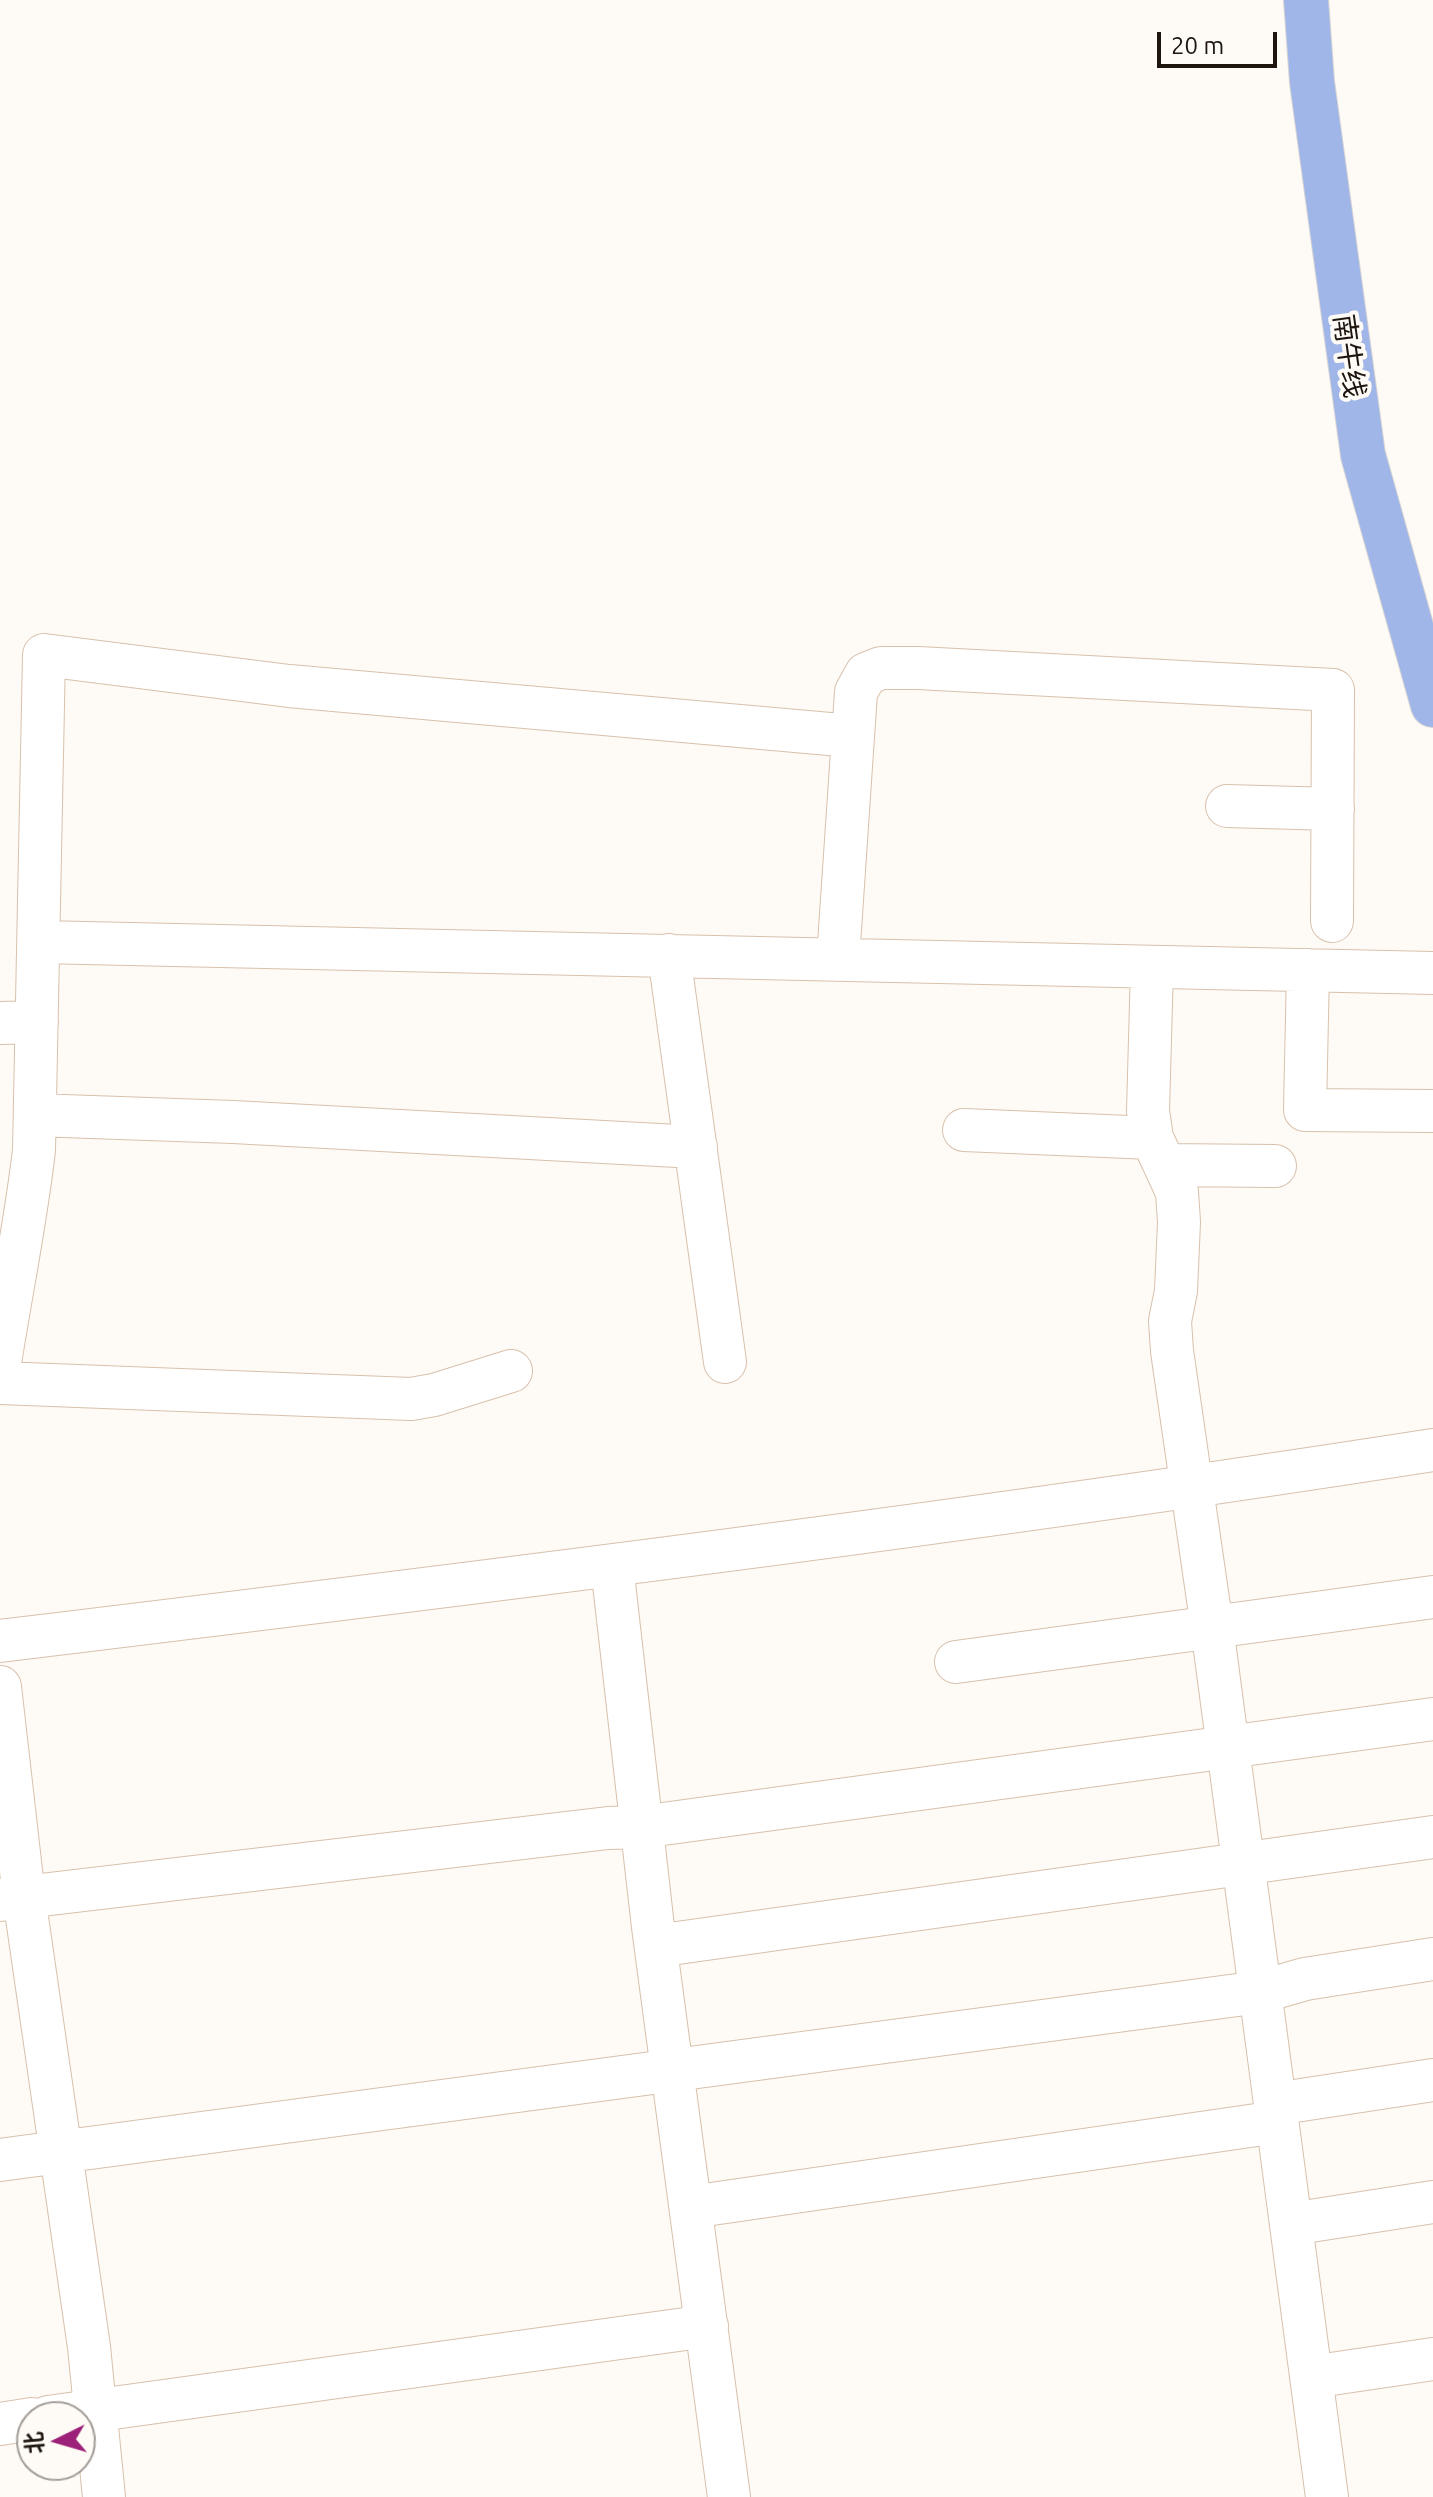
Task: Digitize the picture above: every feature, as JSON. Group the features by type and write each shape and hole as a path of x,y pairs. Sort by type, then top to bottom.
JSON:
{"main road":[{"name":"南牛线","path":"1306,0 1312,82 1363,455 1433,705"}],"street":[{"path":"0,1363 28,1210 35,1115 19,1023 40,942 44,655 289,686 852,736"},
{"path":"838,959 856,692 866,674 881,668 1333,690 1332,921"},
{"path":"1227,806 1333,809"},
{"path":"40,942 1433,973"},
{"path":"669,955 725,1362"},
{"path":"1152,967 1148,1111 1158,1151 1177,1192 1179,1263 1170,1321 1172,1351 1212,1627 1327,2497"},
{"path":"1308,970 1305,1110 1433,1111"},
{"path":"35,1115 233,1122 696,1147"},
{"path":"964,1130 1275,1166"},
{"path":"0,1383 411,1399 511,1371"},
{"path":"0,1641 612,1566 1193,1487 1433,1450"},
{"path":"612,1566 641,1827 729,2497"},
{"path":"956,1662 1433,1597"},
{"path":"0,1687 12,1899 61,2152 95,2401"},
{"path":"12,1899 608,1828 641,1827 1433,1719"},
{"path":"656,1946 1433,1837"},
{"path":"0,2160 1260,1992 1305,1979 1433,1959"},
{"path":"691,2207 1276,2113 1433,2080"},
{"path":"1291,2224 1433,2202"},
{"path":"104,2497 96,2410 707,2326"},
{"path":"1311,2377 1433,2359"}]}
